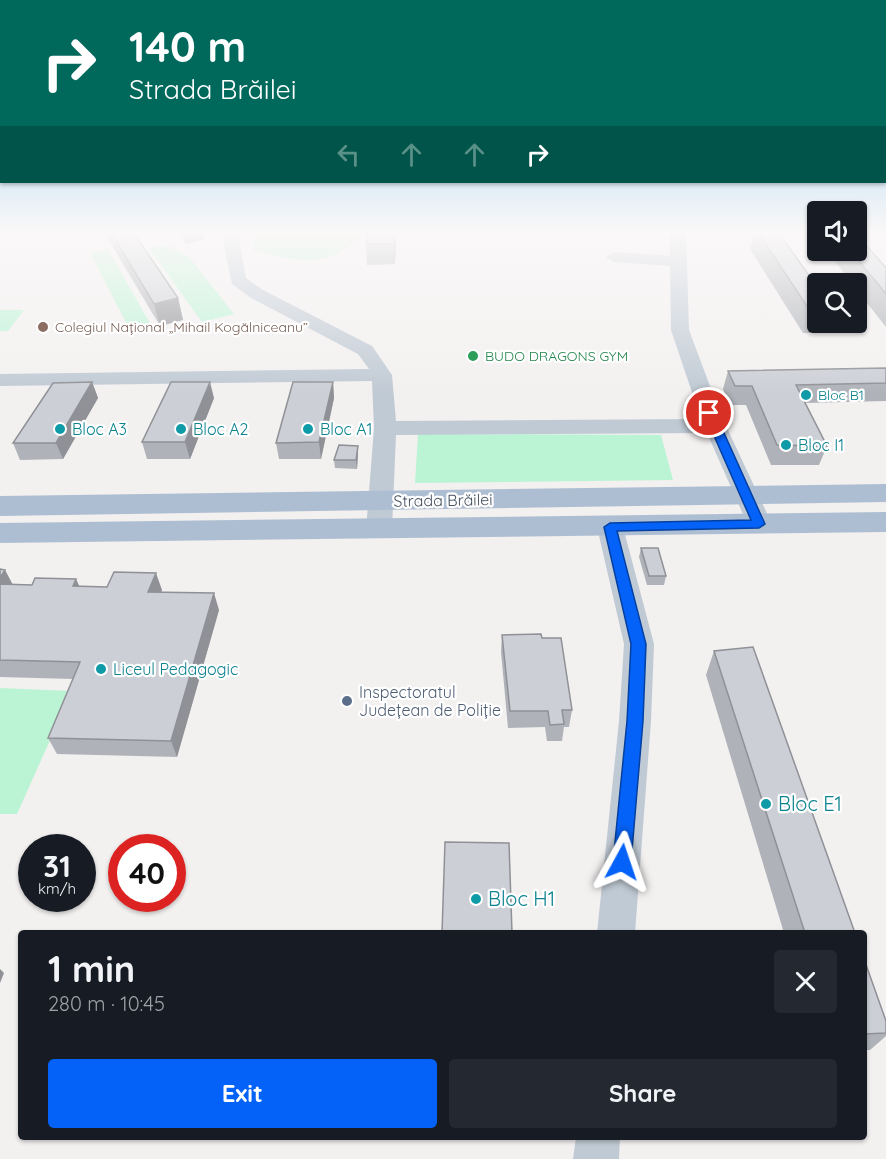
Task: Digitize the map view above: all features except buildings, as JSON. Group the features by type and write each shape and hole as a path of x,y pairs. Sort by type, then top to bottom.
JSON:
{"main road":[{"name":"Strada Brăilei","path":"0,533 379,516 746,495 886,493"},
{"name":"Strada Brăilei","path":"0,506 379,516 610,527 886,522"}],"street":[{"path":"246,286 256,294 365,351 382,375 385,428 379,516"},
{"path":"678,286 680,330 687,356 715,426 759,524"},
{"path":"0,380 382,375"},
{"path":"385,428 715,426"},
{"path":"610,527 639,644 635,721 616,930"},
{"path":"596,1159 598,1140"}],"green space":[{"path":"107,286 129,286 152,327 131,332"},
{"path":"176,286 212,286 234,314 202,322"},
{"path":"0,310 24,310 8,331 0,331"},
{"path":"418,434 661,435 673,480 415,483"},
{"path":"0,688 72,691 17,814 0,814"}],"place":[{"name":"Colegiul Național „Mihail Kogălniceanu”","path":"43,327"},
{"name":"BUDO DRAGONS GYM","path":"473,356"},
{"name":"Bloc B1","path":"806,395"},
{"name":"Bloc A3","path":"60,429"},
{"name":"Bloc A2","path":"181,429"},
{"name":"Bloc A1","path":"308,429"},
{"name":"Bloc I1","path":"786,445"},
{"name":"Liceul Pedagogic","path":"101,669"},
{"name":"Inspectoratul Județean de Poliție","path":"347,701"},
{"name":"Bloc E1","path":"766,804"},
{"name":"Bloc H1","path":"476,899"}],"route":[{"path":"622,862 635,721 639,644 610,527 759,524 709,413"}]}
